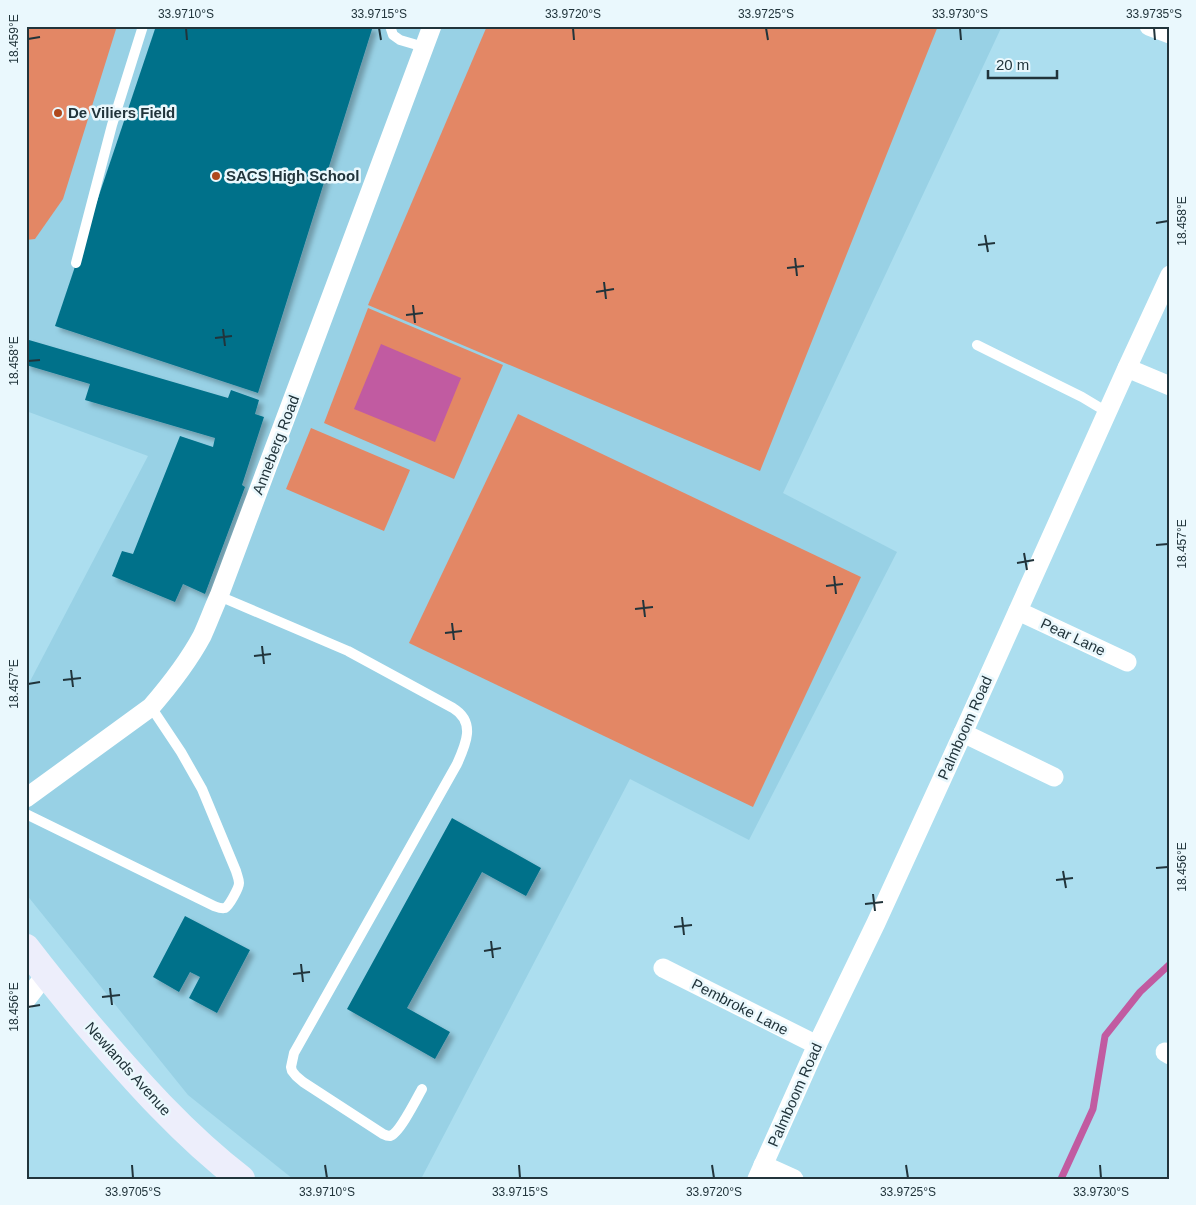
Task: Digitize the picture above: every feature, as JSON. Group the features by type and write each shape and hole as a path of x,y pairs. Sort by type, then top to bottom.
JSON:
{"main road":[{"name":"Newlands Avenue","path":"26,948 110,1051 149,1094 229,1175"}],"street":[{"name":"Anneberg Road","path":"26,798 151,707 181,670 201,636 219,596 432,26"},
{"path":"1149,26 1170,34"},
{"name":"Palmboom Road","path":"760,1172 817,1045 876,924 1170,275"},
{"path":"1127,368 1170,386"},
{"name":"Pear Lane","path":"1018,611 1127,662"},
{"path":"963,733 1054,777"},
{"name":"Pembroke Lane","path":"663,968 817,1045"},
{"path":"26,1000 46,974"},
{"path":"760,1172 794,1179"}],"lane":[{"path":"76,263 112,125 143,26"},
{"path":"390,26 393,34 400,40 424,47"},
{"path":"977,345 1082,397 1107,412"},
{"path":"219,596 348,651 460,712 466,719 465,747 457,764 294,1053 291,1067 296,1076 303,1082 387,1136 394,1135 400,1127 422,1089"},
{"path":"26,814 214,906 219,908 229,905 239,886 236,871 202,789 181,752 151,707"}],"shaded area":[{"path":"26,26 1002,26 783,493 897,552 749,840 630,779 421,1179 293,1179 188,1095 26,894 26,689 148,456 26,411"},
{"name":"De Viliers Field","path":"26,26 117,26 63,199 35,239 26,240"},
{"path":"487,26 938,26 760,471 368,305"},
{"path":"368,308 503,365 454,479 324,423"},
{"path":"381,344 461,378 435,442 354,409"},
{"path":"518,414 861,577 753,807 409,643"},
{"path":"311,428 410,470 384,531 286,489"}],"building":[{"name":"SACS High School","path":"156,26 373,26 258,393 55,326"},
{"path":"29,340 228,398 231,390 259,400 255,414 264,417 242,485 245,487 205,594 183,584 175,602 112,576 122,551 133,554 180,436 213,447 215,438 85,400 90,384 26,365 26,350"},
{"path":"452,818 541,868 526,896 482,872 407,1008 450,1032 435,1059 347,1009"},
{"path":"185,916 250,950 217,1013 189,998 200,977 190,972 179,992 153,977"}],"waterway":[{"path":"1061,1179 1093,1109 1105,1036 1140,992 1170,964"}],"place":[{"name":"De Viliers Field","path":"58,113"},
{"name":"SACS High School","path":"216,176"}]}
